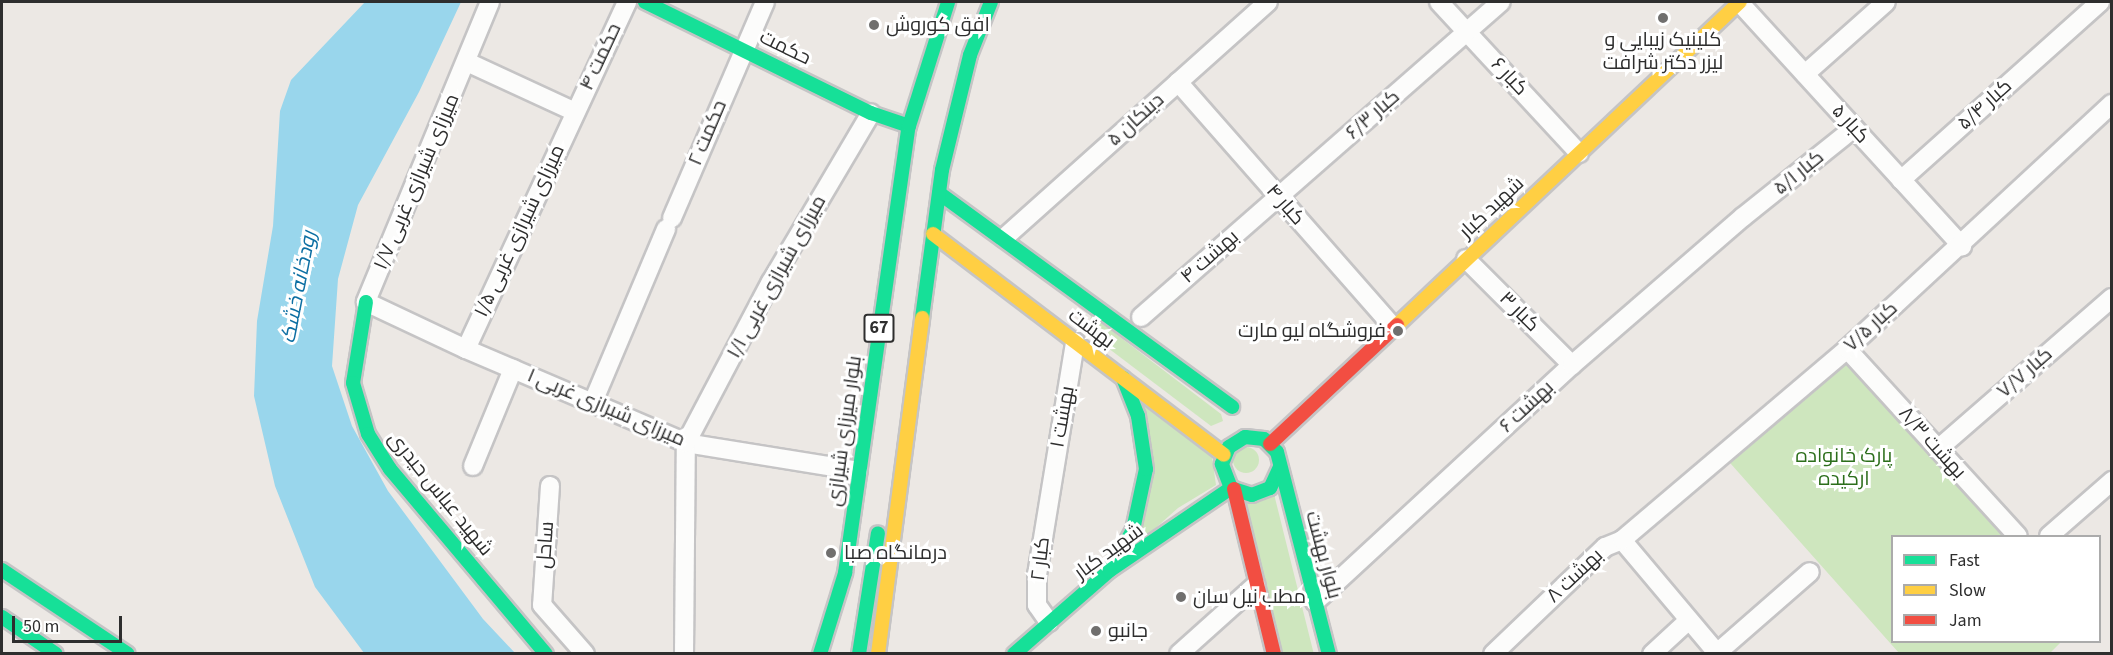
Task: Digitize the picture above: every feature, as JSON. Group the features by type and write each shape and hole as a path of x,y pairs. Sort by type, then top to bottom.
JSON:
{"street":[{"name":"۱/۷ میرزای شیرازی غربی","path":"366,302 490,2"},
{"name":"۴ حکمت","path":"575,112 627,2"},
{"name":"حکمت","path":"645,2 871,113 909,126"},
{"name":"۲ حکمت","path":"593,402 765,2"},
{"name":"بلوار میرزای شیرازی","path":"820,654 845,573 909,126 948,2"},
{"name":"67","path":"878,654 939,194 960,92 991,2"},
{"name":"۵ دینکان","path":"1004,238 1268,2"},
{"name":"۶ کبار","path":"1440,2 1579,153"},
{"name":"۶/۳ کبار","path":"1279,198 1501,2"},
{"name":"۵ کبار","path":"1740,2 1962,246"},
{"name":"شهید کبار","path":"1270,444 1740,2"},
{"path":"1805,74 1886,2"},
{"name":"۵/۴ کبار","path":"1901,180 2100,2"},
{"path":"467,62 575,112"},
{"name":"۴ کبار","path":"1178,82 1393,327"},
{"name":"۷/۵ کبار","path":"1622,540 1847,350 1962,246 2112,104"},
{"name":"۱/۵ میرزای شیرازی غربی","path":"466,349 575,112"},
{"name":"۱/۱ میرزای شیرازی غربی","path":"686,443 771,282 871,113"},
{"name":"۵/۱ کبار","path":"1743,217 1854,128"},
{"path":"939,194 1004,238 1232,407"},
{"name":"۴ بهشت","path":"1142,317 1279,198"},
{"name":"۶ بهشت","path":"1315,602 1572,365 1743,217"},
{"name":"بهشت","path":"933,234 1224,455"},
{"name":"۳ کبار","path":"1466,259 1572,365"},
{"name":"۷/۷ کبار","path":"1938,449 2112,297"},
{"name":"۱ میرزای شیرازی غربی","path":"366,302 466,349 686,443 858,471"},
{"name":"شهید عباس حیدری","path":"366,302 352,383 356,405 368,434 390,469 546,654"},
{"name":"۱ بهشت","path":"1050,492 1075,342"},
{"name":"بهشت ۸/۳","path":"1847,350 2016,535"},
{"path":"473,466 513,369"},
{"path":"859,654 869,571 914,376"},
{"path":"1110,571 1133,530 1146,469 1138,416 1122,377"},
{"path":"1233,488 1262,493 1276,480 1280,467 1277,452 1270,444 1245,437 1236,441 1224,455 1224,474 1233,488 1274,654"},
{"path":"684,654 686,443"},
{"name":"بلوار بهشت","path":"1280,467 1329,654"},
{"path":"2051,535 2112,481"},
{"name":"ساحل","path":"550,486 542,605 585,654"},
{"name":"شهید کبار","path":"1014,654 1110,571 1233,488"},
{"name":"۲ کبار","path":"1049,622 1038,605 1037,576 1050,492"},
{"path":"1188,518 1214,516"},
{"path":"1229,525 1244,538"},
{"path":"1622,540 1718,653 1810,572"},
{"name":"۸ بهشت","path":"1492,654 1605,547 1622,540"},
{"name":"۸ بهشت","path":"1507,654 1615,553 1622,540"},
{"path":"2,570 128,654"},
{"path":"841,638 845,573"},
{"path":"1179,654 1256,585"},
{"path":"2,617 56,654"},
{"path":"1652,654 1689,620"}],"green space":[{"path":"1091,315 1221,414 1223,421 1211,426 1108,348 1090,323"},
{"name":"پارک خانواده ارکیده","path":"1847,349 2017,535 1891,535 1891,643 2060,643 2050,653 1899,653 1723,455"},
{"path":"1143,400 1211,450 1216,485 1178,508 1131,550"},
{"path":"1246,447 1255,451 1259,460 1255,469 1246,473 1237,469 1233,460 1237,451"},
{"path":"1274,494 1314,653 1280,654 1242,502"}],"water":[{"name":"رودخانه خشک","path":"365,2 461,2 419,92 358,205 338,279 332,366 352,426 388,491 483,619 515,653 364,653 315,587 275,486 254,396 257,321 273,226 280,111 291,80"}],"traffic: fast":[{"path":"645,2 871,113 909,126"},
{"path":"820,654 845,573 909,126 948,2"},
{"path":"922,318 942,170 970,55 991,2"},
{"path":"939,193 1232,407"},
{"path":"366,302 353,383 368,434 390,469 546,654"},
{"path":"1111,569 1133,530 1146,469 1138,416 1123,378"},
{"path":"1280,467 1270,488 1252,495 1231,488 1222,464 1229,447 1245,437 1264,439 1277,452 1329,654"},
{"path":"1014,654 1109,571 1231,488"},
{"path":"859,654 878,533"},
{"path":"2,570 128,654"},
{"path":"2,617 56,654"}],"traffic: slow":[{"path":"1397,325 1740,2"},
{"path":"933,234 1224,455"},
{"path":"878,654 922,318"}],"traffic: jam":[{"path":"1270,444 1397,325"},
{"path":"1234,489 1274,654"}],"place":[{"name":"کلینیک زیبایی و لیزر دکتر شرافت","path":"1663,18"},
{"name":"افق کوروش","path":"874,25"},
{"name":"فروشگاه لیو مارت","path":"1398,331"},
{"name":"درمانگاه صبا","path":"831,553"},
{"name":"مطب نیل سان","path":"1181,597"},
{"name":"جانبو","path":"1096,631"}]}
